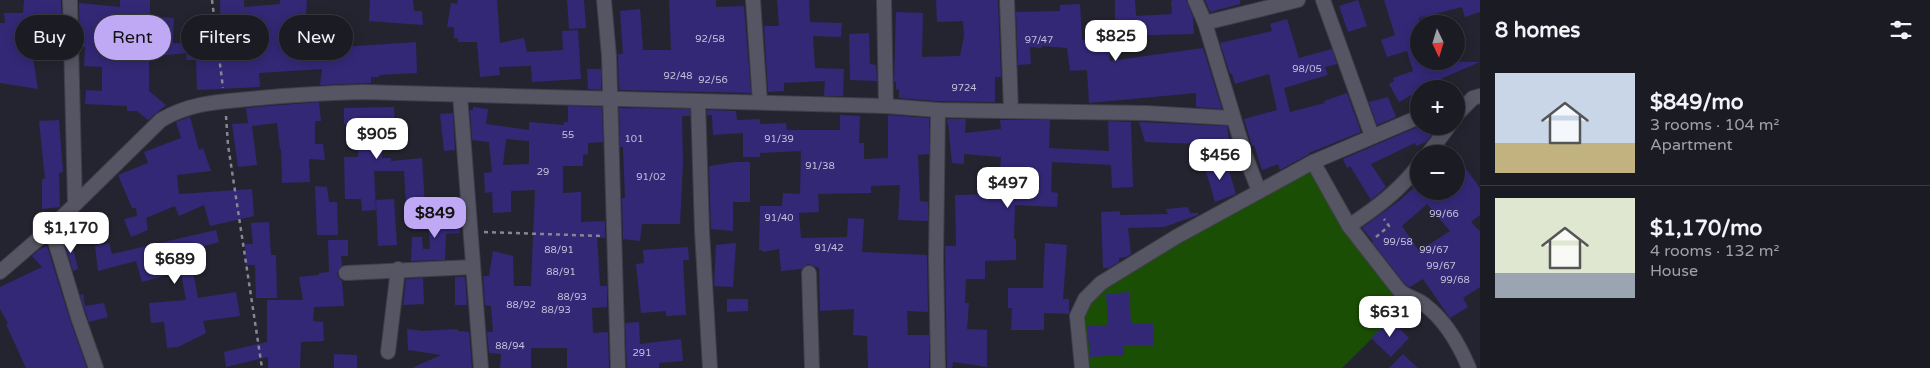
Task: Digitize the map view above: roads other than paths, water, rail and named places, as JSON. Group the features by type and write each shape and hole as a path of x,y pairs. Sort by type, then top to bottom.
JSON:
{"street":[{"path":"70,0 75,204"},
{"path":"604,0 609,56 618,368"},
{"path":"753,0 760,102"},
{"path":"884,0 886,106"},
{"path":"1007,0 1011,110"},
{"path":"1195,0 1205,23 1232,118 1259,191"},
{"path":"1205,23 1298,0"},
{"path":"1323,0 1372,136"},
{"path":"0,272 51,228 160,120 177,110 224,101 292,94 328,93 460,95 760,102 886,106 938,110 1146,113 1232,118"},
{"path":"460,95 481,368"},
{"path":"1465,107 1477,97"},
{"path":"698,101 702,231 710,368"},
{"path":"938,110 936,258 938,368"},
{"path":"1082,368 1077,316 1085,299 1101,283 1176,237 1313,162 1410,121"},
{"path":"1313,162 1349,226 1364,246 1405,296 1424,304 1442,320 1460,348 1469,368"},
{"path":"1349,226 1374,210 1410,176"},
{"path":"51,228 78,317 96,368"},
{"path":"346,272 473,266"},
{"path":"388,352 398,270"},
{"path":"809,273 812,368"}]}
